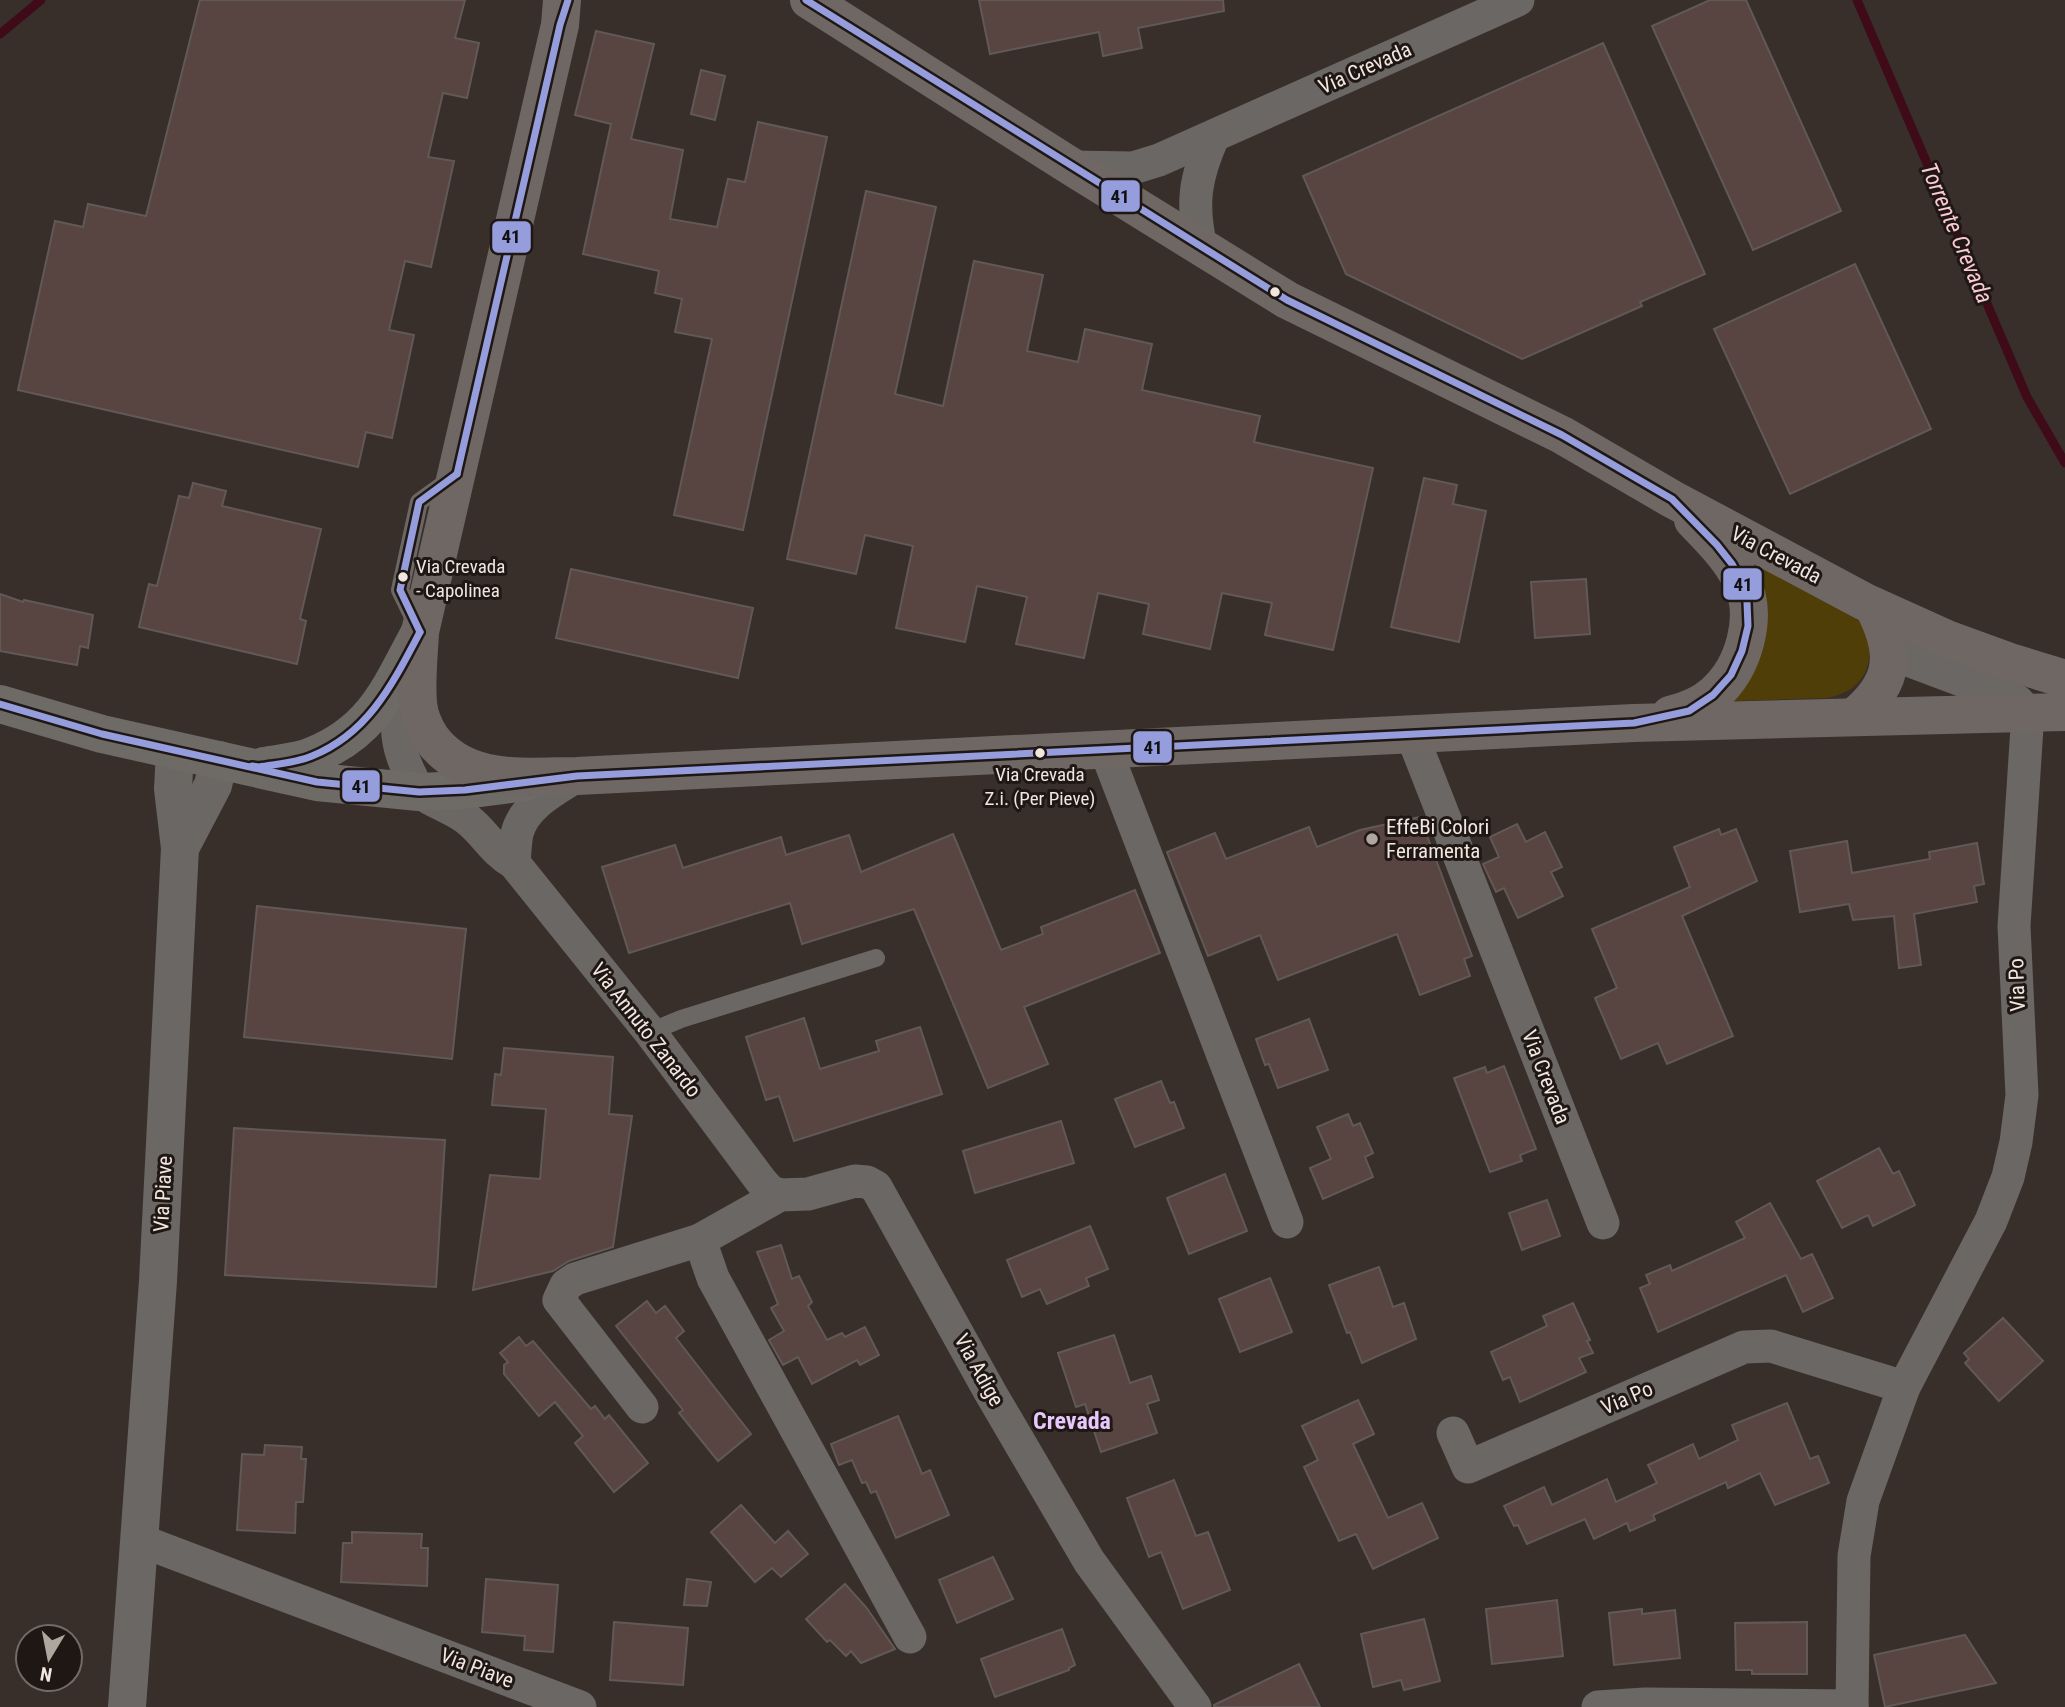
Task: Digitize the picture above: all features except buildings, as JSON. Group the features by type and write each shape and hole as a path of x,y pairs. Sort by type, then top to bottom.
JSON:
{"main road":[{"name":"Via Crevada","path":"811,1 1287,300 1562,435 1672,499 1873,606 1947,639 2065,679"},
{"path":"563,8 420,632 418,704 424,727 440,750 458,764 505,777 577,776 1634,723 2065,712"},
{"path":"1634,723 1689,710 1713,695 1731,675 1742,651 1748,626 1747,602 1742,582 1732,564 1672,499"},
{"path":"1855,716 1873,701 1883,686 1888,669 1889,647 1884,627 1873,606"},
{"path":"259,767 311,757 358,729 370,718 385,696 420,632"},
{"path":"0,704 102,734 317,782 419,792 465,790 577,776"}],"street":[{"name":"Via Crevada","path":"1072,167 1133,168 1159,160 1518,0"},
{"path":"1201,248 1195,220 1195,195 1200,166 1213,137"},
{"path":"419,792 404,764 396,729 399,702 420,632"},
{"path":"1889,647 1908,660 2017,701 2028,712"},
{"name":"Via Po","path":"1852,1707 1854,1556 1863,1501 1904,1387 1992,1221 2008,1177 2016,1142 2022,1095 2014,926 2028,712"},
{"name":"Via Crevada","path":"1412,735 1603,1223"},
{"name":"Via Piave","path":"127,1707 159,1281 180,848 173,789 175,751"},
{"path":"1106,751 1287,1222"},
{"name":"Via Piave","path":"180,848 213,785 219,760"},
{"path":"514,863 517,831 525,818 534,806 577,776"},
{"name":"Via Annuto Zanardo","path":"419,792 450,807 470,821 500,855 514,863 650,1032 761,1181 770,1191 780,1195"},
{"name":"Via Adige","path":"642,1407 559,1300 566,1285 575,1279 700,1240 780,1195 808,1194 855,1181 867,1182 876,1187 990,1392 1089,1561 1195,1707"},
{"path":"700,1240 713,1278 910,1637"},
{"name":"Via Po","path":"1453,1433 1468,1467 1744,1347 1772,1346 1904,1387"},
{"name":"Via Piave","path":"139,1540 580,1707"},
{"path":"1598,1707 1645,1704 1852,1707"}],"lane":[{"path":"650,1032 681,1019 876,958"}],"shaded area":[{"path":"1753,559 1861,622 1869,648 1869,659 1861,680 1852,688 1827,698 1733,701 1767,607 1764,586"}],"waterway":[{"name":"Torrente Crevada","path":"0,34 41,0"},
{"name":"Torrente Crevada","path":"1857,0 2027,397 2065,463"}],"transit line":[{"name":"41","path":"457,474 568,0"},
{"name":"41","path":"0,704 102,734 317,782 419,792 465,790 577,776 1634,723 1689,711 1713,695 1731,675 1742,651 1748,626 1747,602 1742,582 1717,545 1672,499 1562,435 1287,300 806,0"},
{"name":"41","path":"420,632 400,590 419,502 457,474"},
{"name":"41","path":"252,766 306,758 332,746 349,734 364,720 389,688 420,632"}],"place":[{"name":"Via Crevada - Capolinea","path":"403,577"},
{"name":"Via Crevada Z.i. (Per Pieve)","path":"1040,753"},
{"name":"EffeBi Colori Ferramenta","path":"1372,839"}],"district":[{"name":"Crevada","path":"1072,1421"}]}
